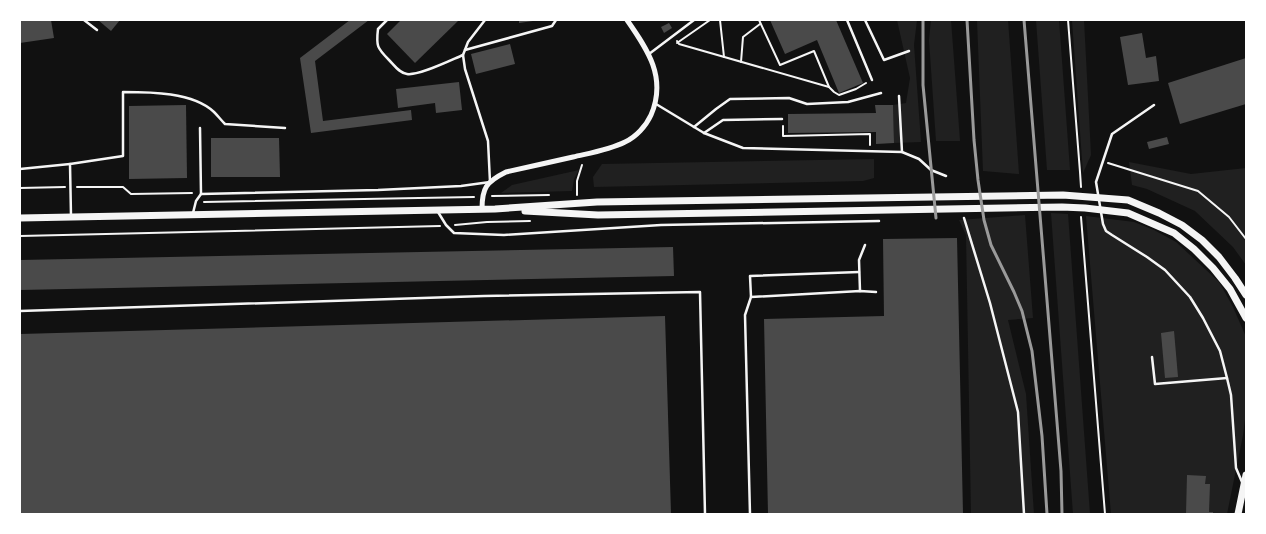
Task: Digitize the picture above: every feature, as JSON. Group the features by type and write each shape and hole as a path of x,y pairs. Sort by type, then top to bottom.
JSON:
{"main road":[{"path":"20,218 482,210 597,202 1063,195 1128,200 1182,225 1202,240 1219,257 1246,295"},
{"path":"495,209 598,215 1062,206 1128,212 1174,233 1194,249 1213,268 1230,290 1246,318"},
{"path":"1238,514 1246,475"}],"street":[{"path":"482,210 482,197 490,182 506,172 595,152 625,142 638,133 649,120 656,104 657,78 649,54 627,20"}],"lane":[{"path":"84,20 97,30"},
{"path":"387,20 378,29 378,49 400,71 416,74 463,55"},
{"path":"201,194 387,190 461,186 490,182 488,141 465,69 463,55 468,42 485,20"},
{"path":"464,51 552,26 556,20"},
{"path":"649,54 693,20"},
{"path":"847,20 872,80"},
{"path":"865,20 884,60 909,51"},
{"path":"20,169 123,156 123,92 154,92 194,100 213,111 225,124 285,128"},
{"path":"694,127 730,99 790,98 807,104 848,102 881,93"},
{"path":"898,96 902,152"},
{"path":"656,104 704,133 743,148 902,152 920,159 931,170 946,176"},
{"path":"1154,105 1112,134 1096,182 1103,224 1106,231 1165,270 1190,297 1203,318 1220,351 1227,378 1231,395 1236,468 1244,486"},
{"path":"704,133 723,120 782,119"},
{"path":"193,215 196,202 201,194 200,128"},
{"path":"70,164 71,217"},
{"path":"437,210 446,225 454,233 504,235 662,225 878,220"},
{"path":"964,218 990,302 1018,412 1024,514"},
{"path":"860,291 859,260 865,245"},
{"path":"750,514 745,315 751,297 750,276 859,272"},
{"path":"751,297 860,291 876,292"},
{"path":"20,311 484,296 700,292 705,514"},
{"path":"1152,357 1154,384 1227,378"}],"path":[{"path":"677,42 710,20"},
{"path":"720,20 724,57"},
{"path":"758,20 780,65 814,50 829,87 839,95 856,89 872,80"},
{"path":"1068,20 1080,172"},
{"path":"741,62 743,37 760,24"},
{"path":"673,35 678,44 829,87"},
{"path":"782,119 783,136 870,134 871,151"},
{"path":"1103,161 1198,191 1229,217 1246,240"},
{"path":"577,195 577,181 582,165"},
{"path":"1081,217 1105,514"},
{"path":"20,236 414,227 535,221"}],"shaded area":[{"path":"897,20 917,20 914,45 921,142 894,143 893,105 906,103 910,78"},
{"path":"931,20 951,20 960,141 936,141 929,40"},
{"path":"977,20 1008,20 1019,174 983,171"},
{"path":"1036,20 1059,20 1070,170 1047,170"},
{"path":"1072,20 1084,20 1091,155 1083,173"},
{"path":"874,159 874,178 863,181 594,187 593,177 602,164"},
{"path":"1129,162 1191,174 1246,168 1246,265 1233,247 1195,211 1147,189 1132,185"},
{"path":"579,170 574,179 572,191 501,193 512,185"},
{"path":"1051,213 1068,214 1090,514 1073,514"},
{"path":"1025,215 1033,318 1008,320 1026,394 1034,514 971,514 966,235 959,220"},
{"path":"1086,216 1134,222 1176,242 1219,282 1233,307 1246,337 1246,411 1227,514 1111,514"}],"building":[{"path":"20,20 51,20 54,38 20,43"},
{"path":"98,20 120,20 111,31"},
{"path":"350,20 369,20 315,61 323,121 411,110 412,120 311,133 300,58"},
{"path":"401,20 459,20 415,63 387,34"},
{"path":"519,20 533,20 533,21 519,23"},
{"path":"770,20 836,20 863,83 839,93 817,40 785,54"},
{"path":"669,23 672,28 664,33 661,27"},
{"path":"1142,33 1146,58 1156,56 1159,81 1128,85 1120,37"},
{"path":"510,44 515,64 476,74 471,54"},
{"path":"1246,58 1246,104 1180,124 1168,83"},
{"path":"459,82 462,110 436,113 435,103 398,108 396,89"},
{"path":"186,105 187,178 129,179 129,106"},
{"path":"875,105 893,105 894,143 876,144 876,132 788,133 788,114 876,113"},
{"path":"1167,137 1169,144 1149,149 1147,142"},
{"path":"211,138 279,138 280,177 211,177"},
{"path":"957,238 963,514 768,514 764,319 884,316 883,239"},
{"path":"673,247 674,276 20,290 20,260"},
{"path":"665,316 671,514 20,514 20,334"},
{"path":"1174,331 1178,377 1165,378 1161,333"},
{"path":"1187,475 1206,476 1205,484 1210,484 1209,512 1213,512 1213,514 1186,514"}],"railway":[{"path":"923,20 923,85 936,218"},
{"path":"967,20 974,140 984,220 991,245 1022,311 1032,351 1042,436 1047,514"},
{"path":"1024,20 1061,471 1062,514"}]}
